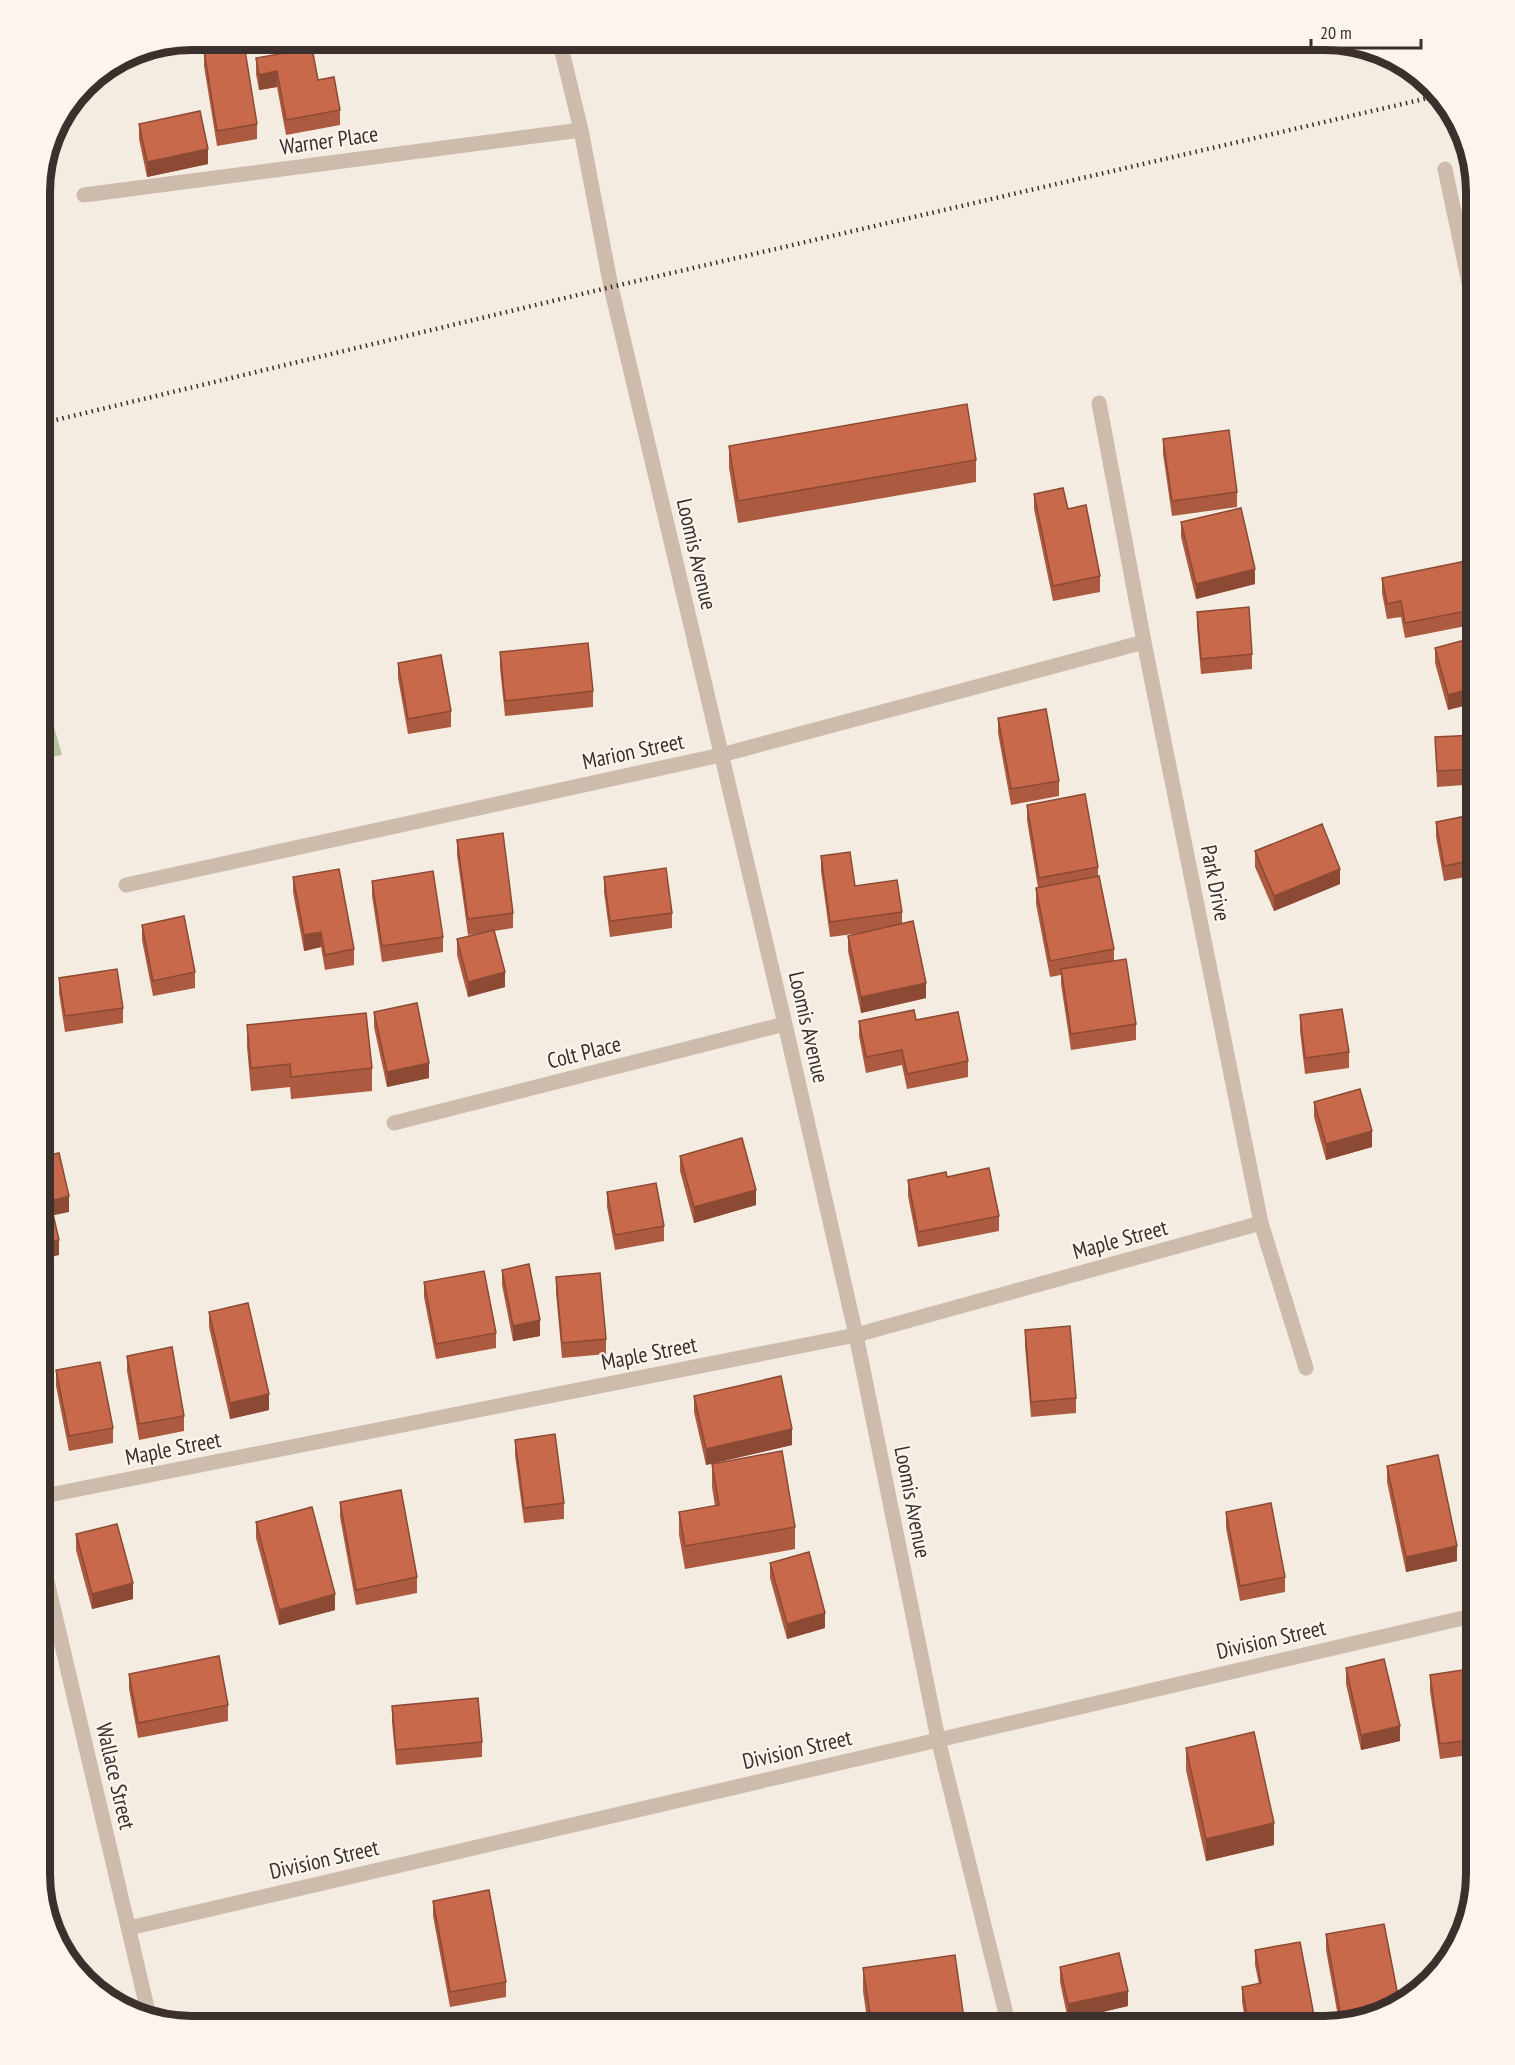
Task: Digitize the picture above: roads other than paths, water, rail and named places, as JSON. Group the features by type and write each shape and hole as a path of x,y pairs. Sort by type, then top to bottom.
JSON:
{"street":[{"name":"Loomis Avenue","path":"563,50 581,129 611,287 856,1335 938,1739 1006,2016"},
{"name":"Warner Place","path":"84,195 581,129"},
{"path":"1445,169 1466,269"},
{"name":"Park Drive","path":"1099,403 1144,642 1261,1223 1306,1368"},
{"name":"Marion Street","path":"126,885 722,755 1144,642"},
{"name":"Colt Place","path":"394,1123 785,1024"},
{"name":"Maple Street","path":"50,1495 856,1335 1261,1223"},
{"name":"Wallace Street","path":"50,1594 147,2008"},
{"name":"Division Street","path":"129,1928 1466,1617"}],"railway":[{"path":"50,421 611,287 1430,98"}]}
